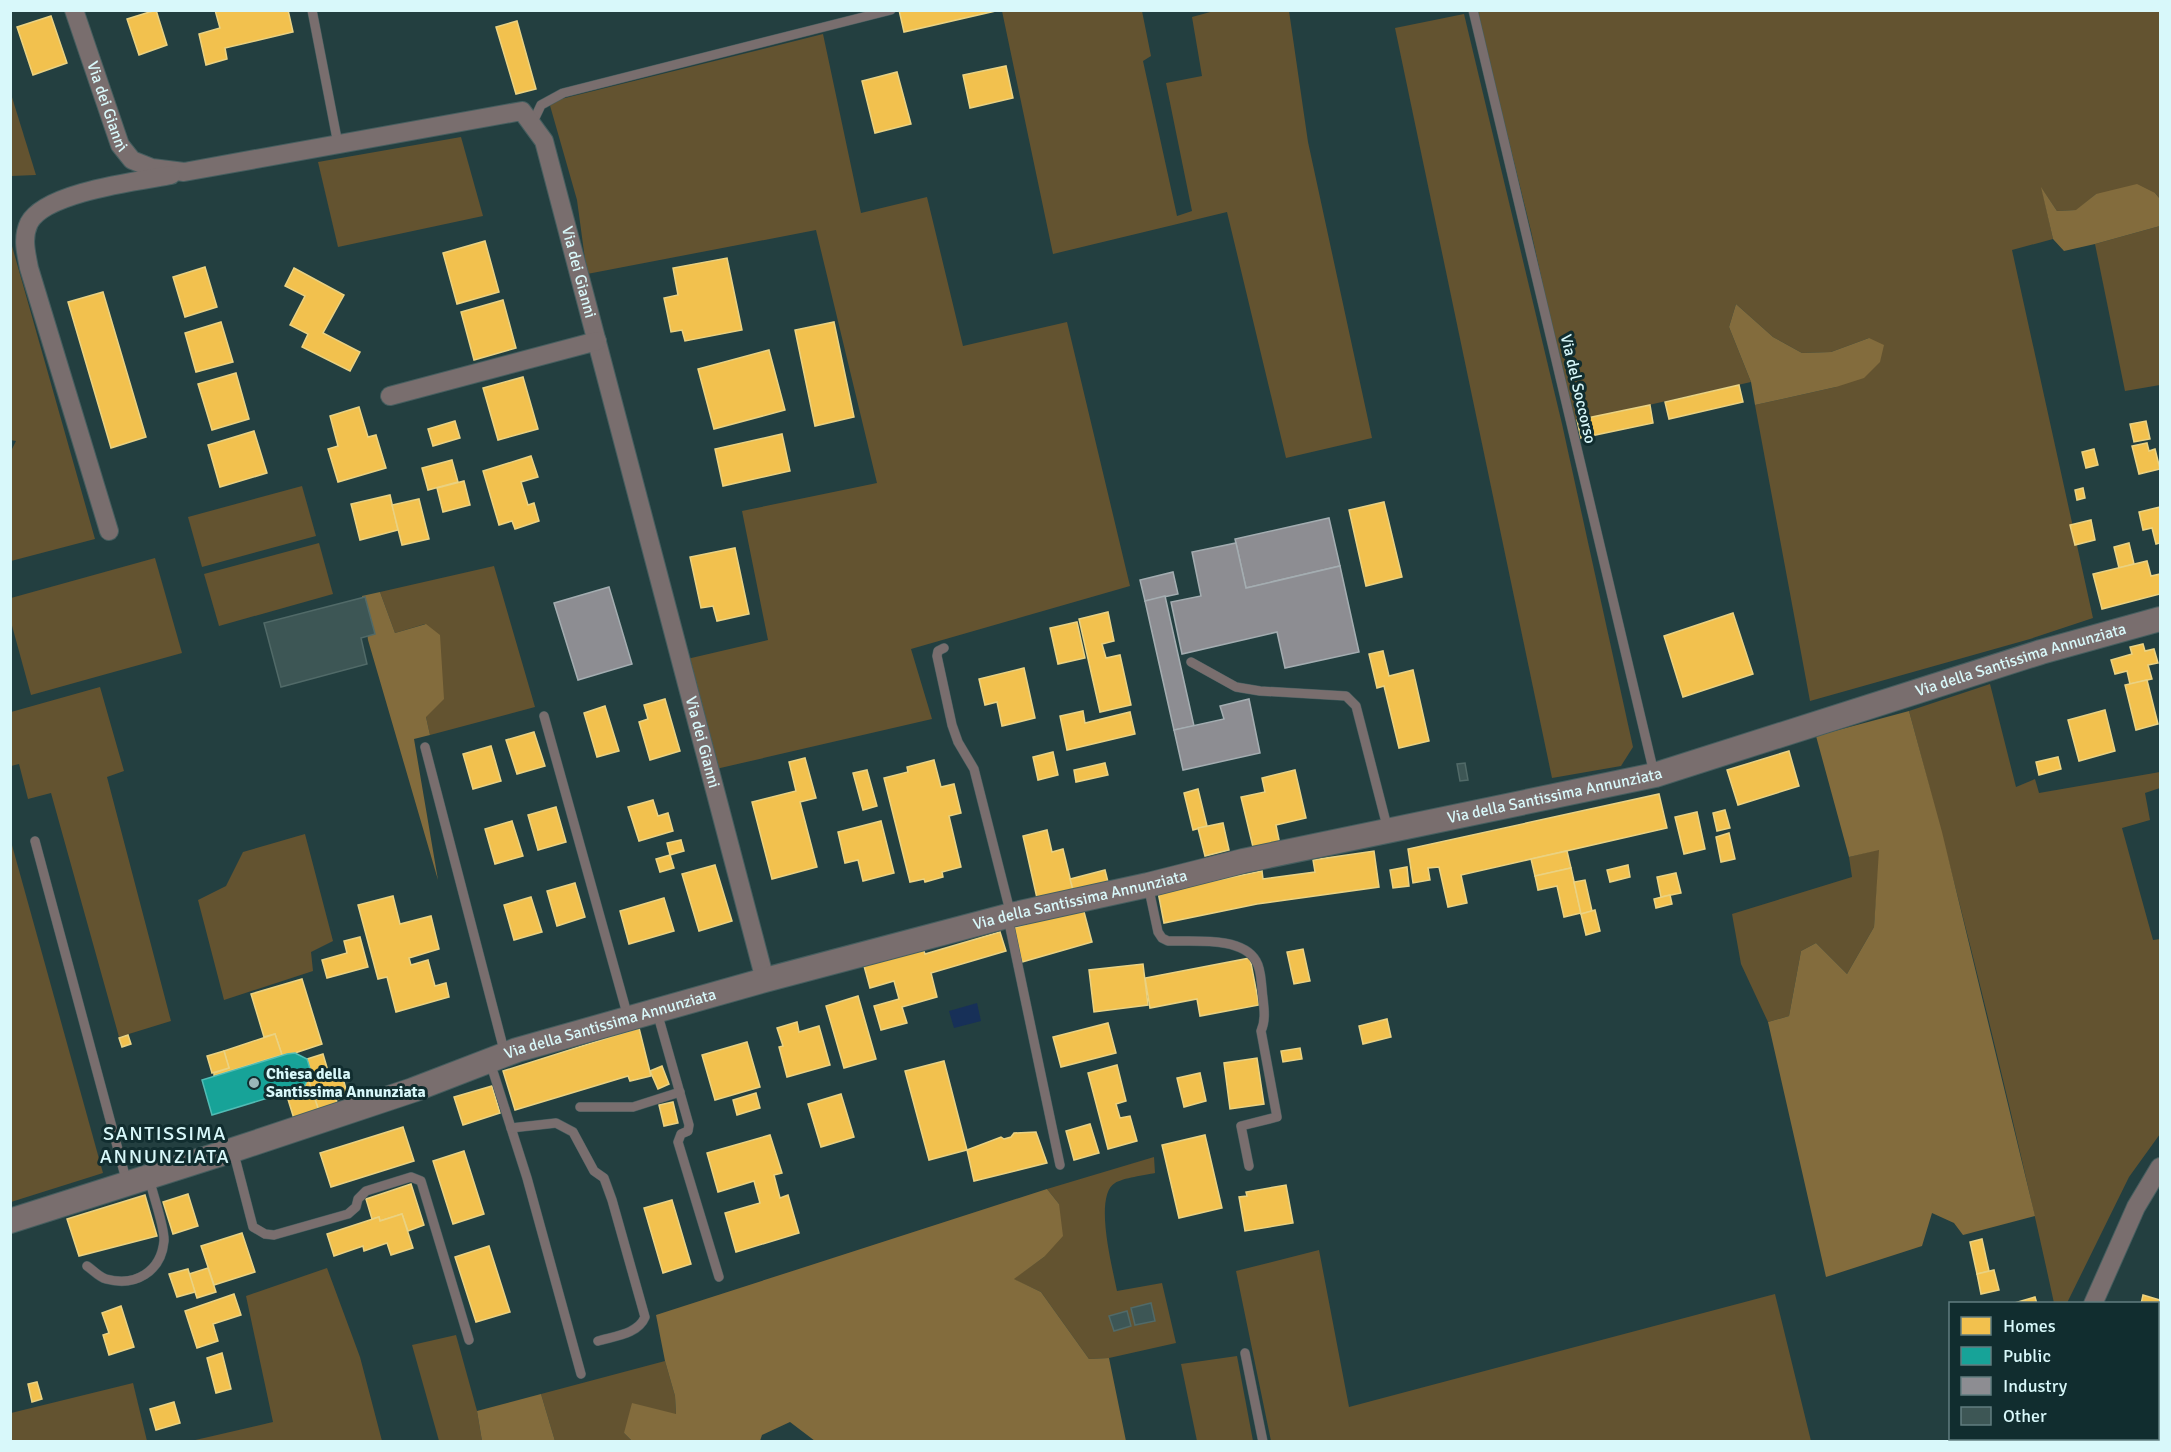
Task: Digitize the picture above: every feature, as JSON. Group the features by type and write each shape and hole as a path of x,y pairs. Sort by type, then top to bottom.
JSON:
{"street":[{"name":"Via dei Gianni","path":"74,10 120,145 132,159 152,168 184,172 522,111 532,124 544,141 765,980"},
{"path":"109,531 28,268 24,241 30,221 46,206 87,191 184,172"},
{"path":"390,396 597,341"},
{"name":"Via della Santissima Annunziata","path":"10,1221 413,1090 497,1057 628,1018 1010,915 1148,885 1243,861 1655,775 2049,650 2160,619"},
{"path":"2094,1302 2136,1207 2160,1167"}],"lane":[{"path":"312,10 338,144"},
{"path":"532,124 541,105 563,93 891,10"},
{"name":"Via del Soccorso","path":"1473,10 1655,775"},
{"path":"944,648 938,651 937,656 952,725 957,742 974,769 1010,915 1060,1165"},
{"path":"1191,662 1236,687 1260,692 1346,696 1356,706 1388,831"},
{"path":"544,716 628,1018"},
{"path":"424,747 497,1057 511,1128 581,1374"},
{"path":"35,841 138,1180 164,1239 161,1254 154,1268 141,1278 123,1281 104,1279 87,1266"},
{"path":"1148,885 1158,932 1162,938 1168,941 1223,942 1239,947 1256,960 1260,970 1265,1022 1261,1031 1277,1117 1241,1126 1249,1166"},
{"path":"657,1010 689,1125 688,1131 681,1134 678,1142 719,1278"},
{"path":"580,1107 633,1107 680,1092"},
{"path":"511,1128 556,1123 573,1132 594,1171 604,1178 645,1317 642,1324 633,1331 598,1341"},
{"path":"232,1150 254,1227 265,1234 274,1235 348,1214 356,1207 358,1199 366,1191 411,1178 421,1181 469,1340"},
{"path":"1245,1353 1263,1442"}],"shaded area":[{"path":"1481,10 2160,11 2160,199 2155,193 2096,194 2077,210 2057,211 2042,189 2053,239 2012,250 2093,618 2030,639 1810,701 1755,405 1836,387 1869,338 1831,352 1802,353 1773,337 1736,304 1729,327 1751,382 1573,422 1531,231 1477,12"},
{"path":"1002,11 1142,11 1151,56 1143,61 1177,216 1192,211 1166,83 1202,76 1192,17 1214,11 1289,11 1308,142 1372,438 1286,458 1227,212 1053,254"},
{"path":"1464,14 1562,424 1633,747 1621,766 1552,778 1395,28"},
{"path":"823,34 861,213 927,197 963,346 1067,322 1130,586 911,649 932,719 716,769 687,659 768,640 742,511 877,483 816,230 587,274 577,200 549,102"},
{"path":"11,94 36,175 11,176"},
{"path":"461,137 483,216 338,247 318,162"},
{"path":"2137,184 2155,193 2160,199 2160,226 2064,251 2053,239 2041,187 2057,211 2076,210 2096,194"},
{"path":"2160,226 2160,385 2125,391 2095,244"},
{"path":"10,239 95,539 11,561 11,451 16,441 10,440 12,389"},
{"path":"1736,304 1773,337 1802,353 1831,352 1869,338 1884,345 1880,362 1864,378 1836,387 1755,405 1751,382 1729,327"},
{"path":"302,486 316,536 202,567 188,517"},
{"path":"319,543 333,594 219,626 204,574"},
{"path":"155,558 182,653 31,695 11,622 11,598"},
{"path":"494,566 535,707 430,735 426,717 425,624 395,633 380,592"},
{"path":"380,592 395,633 426,624 440,635 444,699 426,717 430,735 414,739 438,880 368,640 362,596"},
{"path":"1990,684 2016,787 2035,779 2039,793 2160,772 2160,788 2145,793 2150,820 2122,828 2153,940 2160,939 2160,1134 2129,1177 2067,1302 2054,1302 1985,1006 1909,711"},
{"path":"100,687 124,771 107,777 171,1021 119,1037 51,793 28,799 19,764 11,766 11,712"},
{"path":"1909,711 1942,832 2035,1216 1963,1235 1954,1223 1932,1213 1922,1246 1826,1277 1768,1022 1789,1016 1801,951 1816,943 1847,974 1874,927 1879,850 1849,857 1816,736"},
{"path":"305,834 333,941 311,952 313,971 224,1000 198,900 226,886 243,852"},
{"path":"10,838 103,1173 11,1202 10,1202"},
{"path":"1880,849 1874,927 1847,974 1816,943 1801,951 1789,1016 1768,1022 1741,964 1732,914 1852,877 1849,857"},
{"path":"1154,1157 1155,1173 1119,1181 1109,1191 1105,1202 1106,1234 1117,1291 1162,1283 1176,1343 1109,1358 1089,1359 1041,1292 1013,1279 1044,1257 1059,1204 1047,1189"},
{"path":"1047,1189 1059,1204 1063,1236 1044,1257 1014,1279 1041,1292 1089,1359 1109,1358 1126,1441 815,1441 790,1422 762,1435 760,1441 632,1441 624,1433 632,1403 676,1414 675,1396 656,1315"},
{"path":"1319,1250 1349,1407 1775,1294 1811,1441 1271,1441 1236,1271"},
{"path":"327,1268 360,1357 382,1441 191,1441 273,1422 246,1296"},
{"path":"456,1335 477,1411 482,1441 439,1441 412,1345"},
{"path":"1237,1356 1253,1441 1197,1441 1181,1364"},
{"path":"665,1361 675,1396 676,1415 624,1433 632,1441 555,1441 541,1394"},
{"path":"133,1383 147,1441 11,1441 11,1413"},
{"path":"541,1394 555,1441 482,1441 477,1411"}],"water":[{"path":"977,1003 981,1021 954,1028 949,1011"}],"building: Homes":[{"path":"156,10 167,45 139,55 127,19"},
{"path":"215,10 288,10 293,32 225,48 227,59 206,65 199,34 220,28"},
{"path":"899,10 1000,10 904,32"},
{"path":"51,16 67,63 33,75 17,27"},
{"path":"517,21 536,89 516,94 496,27"},
{"path":"1006,66 1013,98 970,108 963,75"},
{"path":"897,72 911,124 875,133 862,81"},
{"path":"485,241 499,292 457,304 443,253"},
{"path":"727,258 742,330 685,341 682,330 671,332 664,298 678,295 673,268"},
{"path":"205,267 217,307 185,317 173,277"},
{"path":"294,268 344,295 323,333 360,352 350,371 302,347 308,334 290,325 305,296 285,286"},
{"path":"103,292 146,437 111,448 68,302"},
{"path":"503,300 516,348 474,360 461,312"},
{"path":"221,322 233,362 196,372 185,333"},
{"path":"834,322 854,417 815,426 795,330"},
{"path":"769,350 785,410 714,429 698,369"},
{"path":"236,373 249,419 212,430 198,384"},
{"path":"523,377 538,429 498,440 483,388"},
{"path":"1739,385 1743,402 1669,419 1665,402"},
{"path":"1650,405 1653,423 1581,438 1577,420"},
{"path":"359,407 368,437 376,435 386,468 338,482 328,449 338,446 330,416"},
{"path":"455,421 460,438 433,446 428,429"},
{"path":"2146,421 2150,439 2134,442 2130,424"},
{"path":"254,431 267,473 220,487 208,445"},
{"path":"782,434 790,471 723,486 715,449"},
{"path":"2147,443 2149,451 2155,449 2160,469 2139,474 2132,446"},
{"path":"2094,449 2098,465 2086,468 2082,452"},
{"path":"531,456 538,477 521,482 528,505 534,503 539,521 515,529 512,521 499,525 483,471"},
{"path":"452,460 458,482 428,490 422,468"},
{"path":"464,481 470,505 443,512 437,488"},
{"path":"2083,488 2085,498 2077,500 2075,490"},
{"path":"390,495 398,530 360,540 351,504"},
{"path":"419,499 429,539 402,545 392,505"},
{"path":"1384,502 1402,577 1366,586 1349,510"},
{"path":"2160,507 2160,543 2156,544 2152,528 2143,530 2139,512"},
{"path":"2091,520 2095,540 2075,545 2070,525"},
{"path":"2129,543 2134,564 2119,568 2114,547"},
{"path":"735,548 749,614 717,621 713,606 701,608 690,557"},
{"path":"2147,561 2151,576 2160,574 2160,594 2102,609 2093,574"},
{"path":"1108,612 1114,641 1102,644 1106,658 1120,655 1131,705 1100,712 1079,619"},
{"path":"1733,613 1753,674 1683,697 1664,636"},
{"path":"1077,622 1085,658 1058,664 1050,628"},
{"path":"2143,644 2145,651 2154,649 2158,663 2148,665 2152,679 2130,684 2127,671 2115,674 2111,660 2132,654 2130,647"},
{"path":"1383,651 1389,676 1413,670 1429,741 1399,748 1384,686 1377,688 1369,654"},
{"path":"1024,668 1035,718 1002,726 997,702 985,705 979,679"},
{"path":"2147,680 2158,724 2136,730 2125,685"},
{"path":"665,699 680,751 650,760 639,722 648,719 644,705"},
{"path":"605,706 619,751 597,757 584,713"},
{"path":"2105,710 2115,751 2079,761 2068,720"},
{"path":"1083,711 1085,723 1130,712 1135,734 1067,750 1060,716"},
{"path":"534,732 545,766 517,774 506,740"},
{"path":"491,746 501,781 473,789 463,754"},
{"path":"1789,751 1799,786 1738,805 1727,770"},
{"path":"1053,752 1058,775 1038,780 1033,757"},
{"path":"2058,757 2061,769 2039,775 2036,762"},
{"path":"805,758 816,798 800,802 817,867 772,879 752,802 796,791 789,762"},
{"path":"934,760 941,787 954,784 961,813 949,816 961,867 942,872 943,877 925,882 924,879 910,882 884,778 908,772 907,767"},
{"path":"1105,763 1108,775 1076,782 1074,770"},
{"path":"867,770 877,806 863,810 853,773"},
{"path":"1295,770 1306,818 1276,825 1280,845 1254,851 1241,797 1265,792 1262,778"},
{"path":"1198,789 1207,826 1193,830 1184,793"},
{"path":"1659,794 1667,828 1461,875 1467,903 1448,907 1439,867 1428,868 1430,880 1413,883 1408,849"},
{"path":"653,800 658,816 668,813 673,831 639,841 628,807"},
{"path":"556,807 566,842 538,850 528,815"},
{"path":"1725,810 1730,828 1717,831 1713,813"},
{"path":"1697,812 1705,849 1684,854 1675,817"},
{"path":"512,821 523,856 495,864 485,829"},
{"path":"881,821 894,873 863,881 858,860 845,863 838,832"},
{"path":"1223,823 1229,850 1205,856 1198,828"},
{"path":"1047,830 1052,852 1063,849 1073,890 1037,898 1023,836"},
{"path":"1729,833 1735,859 1721,862 1716,837"},
{"path":"681,840 684,851 670,855 667,843"},
{"path":"1374,851 1379,887 1257,904 1164,923 1158,892 1262,871 1263,879 1315,872 1313,860"},
{"path":"1567,851 1571,868 1535,876 1531,859"},
{"path":"670,855 674,868 660,872 656,859"},
{"path":"715,865 732,921 699,931 682,874"},
{"path":"1628,865 1630,877 1610,882 1607,870"},
{"path":"1407,867 1409,886 1393,888 1390,870"},
{"path":"1571,868 1581,913 1564,917 1557,886 1538,890 1535,876"},
{"path":"1105,870 1108,882 1073,890 1070,879"},
{"path":"1676,873 1681,893 1661,897 1657,877"},
{"path":"1585,880 1592,911 1581,914 1574,882"},
{"path":"575,883 585,917 557,926 547,891"},
{"path":"1670,895 1672,904 1656,908 1654,899"},
{"path":"393,896 400,924 431,916 439,949 409,958 411,965 428,960 435,986 446,983 449,997 396,1012 387,977 378,979 358,905"},
{"path":"531,897 542,932 514,940 504,905"},
{"path":"664,898 674,931 629,944 620,911"},
{"path":"1083,908 1092,942 1022,962 1013,928"},
{"path":"1595,910 1600,931 1586,935 1581,914"},
{"path":"1000,932 1006,951 931,973 937,997 902,1007 907,1023 881,1030 874,1006 899,999 894,981 870,988 864,966 923,948 925,954"},
{"path":"360,937 368,967 327,978 322,960 347,953 344,941"},
{"path":"1303,949 1310,981 1294,984 1287,952"},
{"path":"1250,958 1259,1005 1200,1016 1197,999 1150,1008 1145,978"},
{"path":"1143,964 1148,1005 1094,1012 1089,970"},
{"path":"302,979 322,1044 282,1055 275,1034 264,1037 251,994"},
{"path":"858,996 876,1059 844,1068 826,1006"},
{"path":"1387,1019 1391,1037 1363,1044 1359,1026"},
{"path":"797,1022 799,1032 819,1026 830,1065 787,1077 779,1047 783,1046 777,1028"},
{"path":"1108,1023 1116,1053 1061,1067 1053,1037"},
{"path":"639,1028 651,1076 630,1081 628,1076 515,1110 503,1071"},
{"path":"275,1034 282,1055 214,1076 214,1073 229,1068 224,1051"},
{"path":"128,1035 131,1044 122,1047 119,1038"},
{"path":"747,1042 760,1087 715,1100 702,1055"},
{"path":"1300,1048 1302,1059 1283,1062 1281,1051"},
{"path":"224,1051 229,1068 212,1073 207,1056"},
{"path":"323,1054 328,1071 340,1068 348,1096 336,1100 339,1107 320,1114 308,1079 311,1072 307,1059"},
{"path":"1257,1058 1264,1104 1230,1109 1224,1063"},
{"path":"944,1061 967,1150 929,1160 905,1071"},
{"path":"1117,1065 1126,1101 1116,1104 1120,1118 1130,1116 1137,1141 1108,1149 1088,1073"},
{"path":"662,1066 669,1084 658,1089 650,1071"},
{"path":"1200,1073 1206,1101 1184,1107 1177,1078"},
{"path":"308,1079 320,1114 295,1122 286,1093 304,1087"},
{"path":"492,1086 500,1113 463,1125 454,1097"},
{"path":"756,1093 760,1108 737,1115 733,1100"},
{"path":"841,1094 854,1137 821,1147 808,1104"},
{"path":"673,1102 678,1123 664,1126 659,1105"},
{"path":"1090,1124 1099,1153 1074,1160 1066,1131"},
{"path":"403,1127 414,1161 331,1187 320,1153"},
{"path":"1036,1132 1047,1163 974,1181 967,1150 1001,1137 1004,1139 1011,1137 1014,1133"},
{"path":"770,1135 782,1173 774,1175 780,1198 788,1195 799,1233 736,1252 725,1213 760,1203 754,1181 718,1192 707,1153"},
{"path":"1205,1135 1222,1208 1179,1218 1162,1145"},
{"path":"464,1151 484,1214 453,1224 433,1161"},
{"path":"411,1184 424,1225 408,1231 402,1214 380,1221 379,1217 372,1219 366,1199"},
{"path":"1286,1185 1293,1223 1245,1231 1239,1197 1247,1196 1246,1192"},
{"path":"188,1194 198,1226 173,1234 163,1202"},
{"path":"145,1195 157,1236 79,1256 67,1219"},
{"path":"672,1200 691,1264 663,1273 644,1208"},
{"path":"402,1214 413,1248 391,1255 387,1243 364,1251 363,1246 334,1256 327,1234 379,1217 380,1221"},
{"path":"242,1233 255,1272 214,1285 201,1246"},
{"path":"1982,1239 1989,1271 1977,1274 1970,1242"},
{"path":"489,1246 510,1312 476,1322 455,1257"},
{"path":"208,1268 216,1292 197,1298 189,1274"},
{"path":"188,1269 195,1292 177,1297 169,1274"},
{"path":"1994,1270 1999,1290 1981,1294 1977,1274"},
{"path":"234,1294 241,1315 213,1324 218,1341 197,1348 185,1311"},
{"path":"2143,1295 2160,1300 2160,1372 2159,1302 2141,1302"},
{"path":"2035,1297 2036,1302 2018,1302"},
{"path":"121,1306 134,1347 109,1355 103,1335 109,1333 102,1313"},
{"path":"222,1353 231,1389 216,1393 207,1358"},
{"path":"37,1382 42,1399 32,1402 28,1384"},
{"path":"174,1402 180,1423 156,1430 150,1409"}],"building: Public":[{"name":"Chiesa della Santissima Annunziata","path":"295,1053 307,1059 311,1072 304,1087 212,1115 202,1080"}],"building: Industry":[{"path":"1329,518 1340,566 1246,588 1235,539"},
{"path":"1236,543 1246,588 1340,566 1359,652 1285,668 1277,632 1182,654 1171,602 1201,596 1192,552"},
{"path":"1173,572 1178,594 1145,601 1140,580"},
{"path":"609,587 632,664 578,680 554,603"},
{"path":"1165,596 1194,726 1174,730 1145,601"},
{"path":"1249,699 1260,753 1183,770 1174,730 1224,719 1220,706"}],"building: Other":[{"path":"365,597 375,634 361,638 367,664 281,687 264,623"},
{"path":"1465,763 1468,780 1460,781 1457,764"},
{"path":"1151,1303 1155,1321 1135,1325 1131,1308"},
{"path":"1127,1311 1131,1326 1114,1331 1109,1316"}],"place":[{"name":"Chiesa della Santissima Annunziata","path":"254,1083"}],"district":[{"name":"SANTISSIMA ANNUNZIATA","path":"165,1144"}]}
